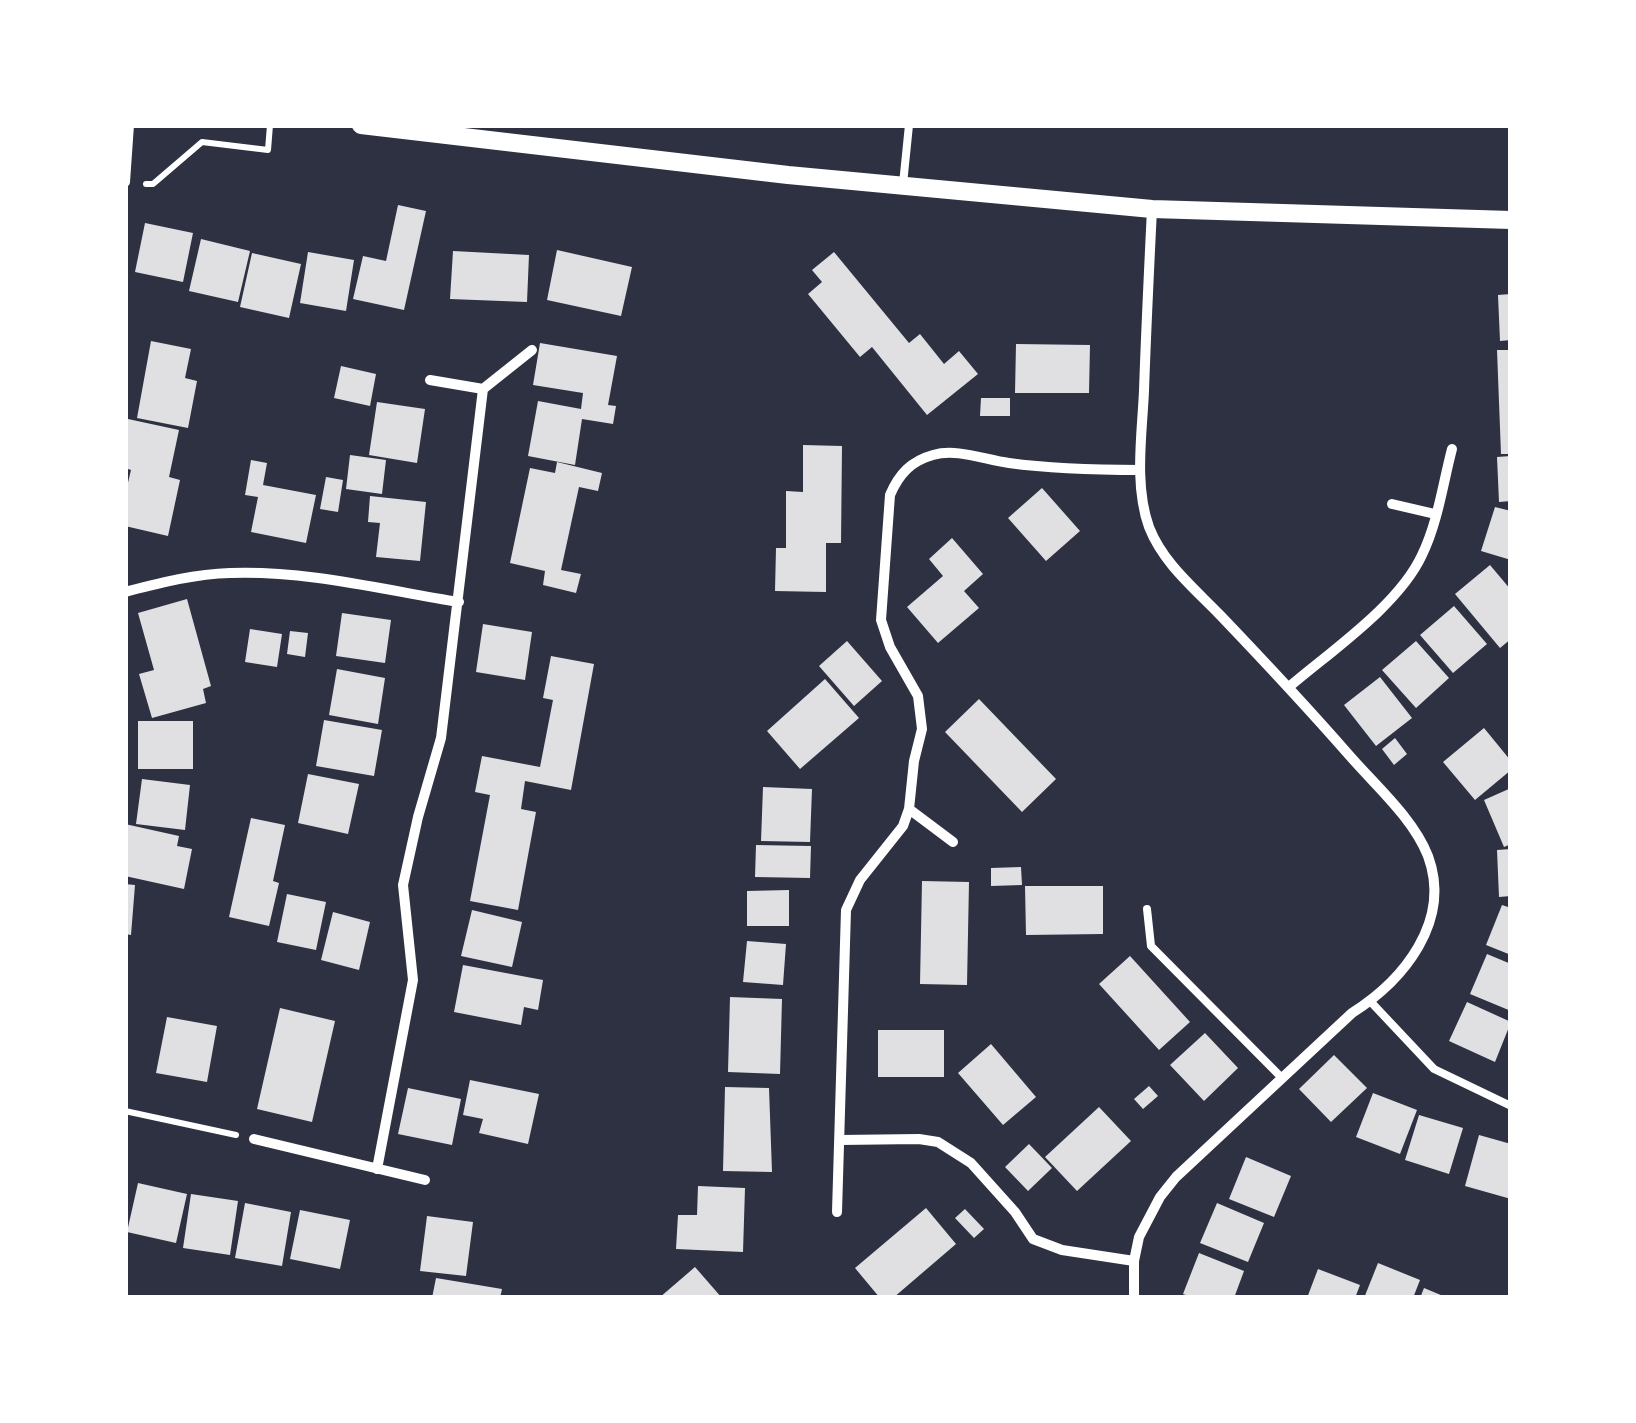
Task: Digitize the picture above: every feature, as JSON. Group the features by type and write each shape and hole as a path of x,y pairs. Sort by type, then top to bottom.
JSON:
{"street":[{"path":"125,182 129,125"},
{"path":"361,125 753,171 1152,209 1511,220"},
{"path":"1134,1298 1134,1260 1148,1216 1168,1187 1405,965 1428,932 1436,898 1428,855 1401,815 1289,686 1164,554 1146,515 1140,470 1152,209"},
{"path":"377,1168 413,980 404,884 441,738 483,390 532,350"},
{"path":"430,380 483,390"},
{"path":"1289,686 1407,580 1422,556 1452,449"},
{"path":"837,1212 846,910 860,880 903,826 909,809 922,713 910,678 890,647 881,620 886,518 897,478 924,458 954,452 1048,467 1140,470"},
{"path":"1392,504 1435,514"},
{"path":"125,592 181,578 230,572 285,575 459,602"},
{"path":"909,809 953,842"},
{"path":"254,1139 426,1180"},
{"path":"840,1140 938,1142 971,1163 1039,1242 1082,1254 1134,1260"}],"lane":[{"path":"903,184 909,125"},
{"path":"1146,909 1151,946 1282,1078"},
{"path":"1370,1001 1434,1069 1511,1106"}],"path":[{"path":"125,182 153,184 203,142 268,150 270,125"},
{"path":"125,1111 254,1139"}],"building":[{"path":"398,205 426,211 404,310 353,299 363,256 386,261"},
{"path":"145,223 193,233 183,282 135,272"},
{"path":"201,239 250,251 238,302 189,291"},
{"path":"557,250 632,267 621,316 547,300"},
{"path":"453,251 529,255 527,302 450,299"},
{"path":"308,252 354,260 346,311 300,303"},
{"path":"834,252 909,343 920,334 944,364 959,351 978,374 927,415 872,347 860,357 808,294 822,282 812,270"},
{"path":"252,253 301,264 289,318 240,307"},
{"path":"1511,294 1511,340 1500,341 1498,295"},
{"path":"151,341 191,349 185,378 197,381 188,428 137,418"},
{"path":"540,343 617,356 608,405 616,406 613,424 582,419 575,465 528,456 538,401 581,409 583,393 533,385"},
{"path":"1016,344 1090,345 1089,393 1015,393"},
{"path":"1497,350 1511,350 1511,454 1501,454"},
{"path":"341,366 376,374 370,406 334,398"},
{"path":"981,398 1010,398 1010,416 980,416"},
{"path":"377,402 425,409 417,463 369,455"},
{"path":"128,419 179,430 169,477 180,480 168,536 125,526 125,495 131,470 125,468"},
{"path":"803,445 842,446 841,543 826,543 826,592 775,591 776,548 786,548 786,491 803,492"},
{"path":"350,455 386,460 382,494 346,489"},
{"path":"1511,456 1511,501 1499,502 1497,457"},
{"path":"251,460 267,463 263,485 316,495 306,543 251,532 258,497 245,495"},
{"path":"557,462 602,473 598,491 579,487 561,570 581,574 576,593 543,585 545,571 510,563 530,468 555,473"},
{"path":"326,477 343,480 338,512 320,509"},
{"path":"1042,488 1080,531 1046,561 1008,518"},
{"path":"370,496 426,502 420,561 376,557 380,523 368,522"},
{"path":"1495,507 1511,511 1511,560 1481,551"},
{"path":"952,538 983,574 964,591 979,608 938,643 907,607 943,576 929,559"},
{"path":"1490,565 1511,590 1511,639 1500,648 1455,594"},
{"path":"187,599 211,686 203,689 206,703 152,718 139,674 154,670 138,613"},
{"path":"1454,606 1487,644 1453,673 1420,635"},
{"path":"342,613 391,620 385,663 336,656"},
{"path":"483,624 532,632 525,680 476,672"},
{"path":"250,629 282,634 277,667 245,662"},
{"path":"290,631 308,633 305,657 287,654"},
{"path":"847,641 882,681 854,706 819,666"},
{"path":"1416,641 1449,678 1416,708 1382,670"},
{"path":"551,656 594,664 571,790 525,781 521,809 536,812 518,910 470,901 490,795 475,792 482,756 540,767 553,700 543,698"},
{"path":"337,669 385,678 378,724 329,715"},
{"path":"1380,677 1412,718 1376,746 1344,705"},
{"path":"825,679 859,718 800,769 767,731"},
{"path":"979,699 1056,779 1022,812 945,732"},
{"path":"324,720 382,730 374,776 316,766"},
{"path":"138,721 193,721 193,769 138,769"},
{"path":"1484,728 1511,761 1511,770 1475,800 1443,762"},
{"path":"1395,738 1407,754 1394,765 1382,749"},
{"path":"308,774 359,784 348,834 298,823"},
{"path":"142,779 190,785 185,830 136,824"},
{"path":"763,787 812,789 810,842 761,841"},
{"path":"1511,788 1511,844 1504,847 1484,800"},
{"path":"251,818 285,825 273,881 279,883 269,926 229,917"},
{"path":"125,824 179,836 177,846 192,849 184,889 125,876"},
{"path":"756,845 811,846 810,878 755,877"},
{"path":"1511,849 1511,896 1499,897 1497,850"},
{"path":"1021,867 1022,885 991,886 991,868"},
{"path":"922,881 969,882 967,985 920,984"},
{"path":"125,884 135,885 131,935 125,934"},
{"path":"1025,886 1103,886 1103,934 1026,935"},
{"path":"789,890 789,926 747,926 747,891"},
{"path":"287,894 326,902 316,950 277,942"},
{"path":"1502,905 1511,908 1511,955 1486,945"},
{"path":"472,910 522,922 512,967 461,956"},
{"path":"333,912 370,922 359,970 321,960"},
{"path":"747,941 786,944 783,985 743,982"},
{"path":"1487,954 1511,964 1511,1011 1470,994"},
{"path":"1130,956 1190,1022 1159,1050 1099,984"},
{"path":"463,965 543,980 538,1010 524,1007 521,1025 454,1012"},
{"path":"730,997 782,999 780,1074 728,1072"},
{"path":"1467,1002 1511,1022 1495,1062 1449,1041"},
{"path":"280,1008 335,1021 312,1122 257,1109"},
{"path":"167,1017 217,1026 207,1082 156,1073"},
{"path":"878,1030 944,1030 944,1077 878,1077"},
{"path":"1205,1033 1238,1068 1204,1101 1170,1065"},
{"path":"991,1044 1036,1097 1003,1125 958,1073"},
{"path":"1334,1055 1367,1088 1331,1122 1299,1089"},
{"path":"470,1080 539,1094 528,1144 479,1133 483,1119 463,1115"},
{"path":"1149,1086 1158,1096 1143,1109 1134,1099"},
{"path":"725,1087 769,1088 772,1172 723,1171"},
{"path":"408,1088 461,1099 452,1145 398,1134"},
{"path":"1373,1093 1417,1110 1400,1154 1356,1137"},
{"path":"1099,1107 1131,1141 1077,1191 1045,1157"},
{"path":"1419,1115 1463,1128 1449,1174 1405,1160"},
{"path":"1479,1135 1511,1144 1511,1199 1465,1186"},
{"path":"1029,1144 1052,1168 1028,1191 1005,1167"},
{"path":"1246,1157 1291,1176 1274,1217 1229,1199"},
{"path":"138,1183 187,1194 176,1243 127,1232"},
{"path":"698,1186 745,1188 743,1252 676,1249 678,1215 697,1215"},
{"path":"191,1194 238,1201 230,1255 183,1248"},
{"path":"245,1203 291,1212 282,1266 235,1258"},
{"path":"1217,1203 1264,1223 1248,1262 1200,1243"},
{"path":"926,1208 956,1244 893,1298 880,1298 855,1268"},
{"path":"965,1209 984,1229 974,1238 955,1218"},
{"path":"300,1210 350,1220 340,1269 290,1259"},
{"path":"427,1216 473,1222 466,1276 420,1271"},
{"path":"1199,1253 1244,1271 1234,1298 1194,1298 1183,1294"},
{"path":"1378,1263 1420,1280 1413,1298 1364,1298"},
{"path":"695,1267 722,1298 659,1298"},
{"path":"1318,1269 1360,1285 1355,1298 1307,1298"},
{"path":"436,1278 502,1289 500,1298 432,1298"},
{"path":"1424,1288 1448,1298 1420,1298"}]}
